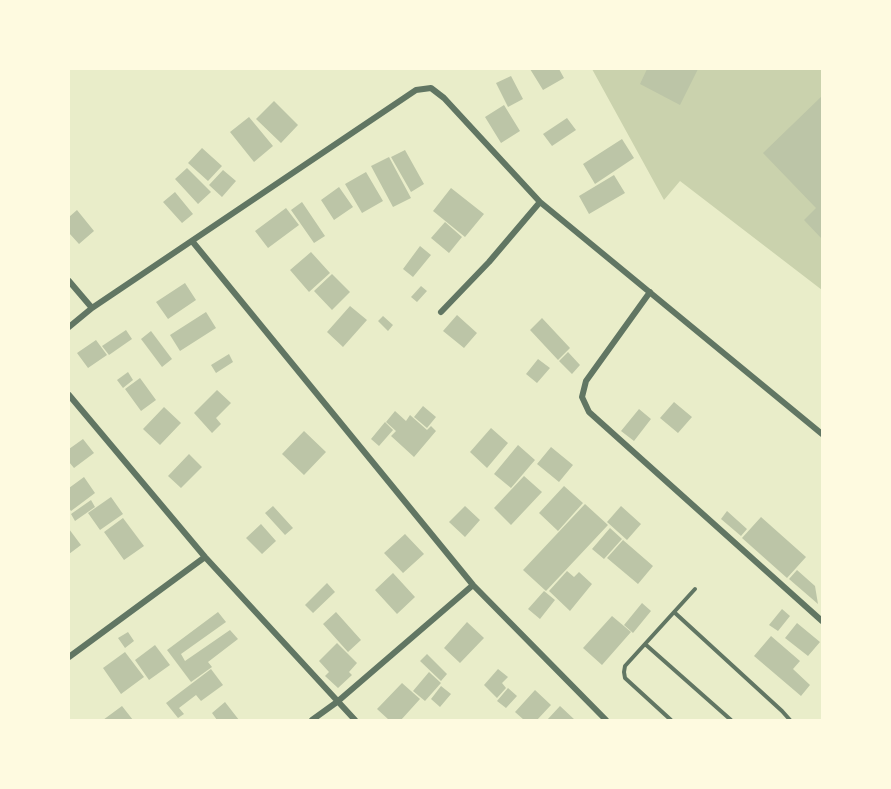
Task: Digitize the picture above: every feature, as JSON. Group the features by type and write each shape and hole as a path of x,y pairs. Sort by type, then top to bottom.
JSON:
{"street":[{"path":"69,327 92,308 416,90 431,88 444,98 540,202 822,434"},
{"path":"441,312 489,262 540,202"},
{"path":"192,241 473,585 606,720"},
{"path":"69,280 92,308"},
{"path":"650,292 586,381 582,397 589,412 822,621"},
{"path":"69,395 205,557 355,720"},
{"path":"69,410 77,405"},
{"path":"69,657 205,557"},
{"path":"312,720 338,702 473,585"}],"lane":[{"path":"671,720 626,678 624,672 626,666 694,590"},
{"path":"674,612 783,711 790,720"},
{"path":"645,644 730,720"}],"green space":[{"path":"592,69 822,69 822,290 680,181 664,200"}],"building":[{"path":"530,69 559,69 564,78 543,90"},
{"path":"647,69 698,69 680,105 640,84"},
{"path":"511,76 523,99 508,107 496,83"},
{"path":"822,96 822,239 804,220 816,208 763,153"},
{"path":"274,101 298,125 281,143 256,119"},
{"path":"504,105 520,131 501,143 485,117"},
{"path":"249,117 273,146 254,162 230,132"},
{"path":"567,118 576,130 552,146 543,134"},
{"path":"622,139 634,158 595,184 583,164"},
{"path":"202,148 222,166 208,181 188,163"},
{"path":"405,150 424,184 411,192 391,157"},
{"path":"389,157 411,198 393,207 371,166"},
{"path":"187,168 211,192 198,204 175,179"},
{"path":"223,170 236,181 222,197 209,185"},
{"path":"366,172 383,201 362,213 345,184"},
{"path":"614,175 625,193 589,214 579,196"},
{"path":"339,187 353,207 334,220 321,200"},
{"path":"451,188 484,214 465,237 433,211"},
{"path":"175,192 193,214 182,223 163,202"},
{"path":"302,202 325,236 314,243 291,210"},
{"path":"286,208 299,225 268,248 255,231"},
{"path":"77,210 94,231 79,244 69,233 69,217"},
{"path":"445,222 462,237 449,253 431,238"},
{"path":"420,246 431,255 413,277 403,269"},
{"path":"311,252 330,273 309,292 290,270"},
{"path":"332,274 350,292 332,310 314,291"},
{"path":"185,283 196,300 168,319 156,302"},
{"path":"421,286 427,291 417,302 411,297"},
{"path":"350,306 367,320 343,347 327,332"},
{"path":"206,312 216,328 180,351 170,335"},
{"path":"457,315 477,333 464,348 443,331"},
{"path":"383,316 393,325 388,331 378,321"},
{"path":"542,318 570,348 558,360 530,330"},
{"path":"126,330 132,339 109,355 102,346"},
{"path":"151,331 172,359 162,367 141,339"},
{"path":"96,340 107,355 88,368 77,353"},
{"path":"568,352 580,365 572,374 559,361"},
{"path":"229,354 233,362 216,373 211,365"},
{"path":"538,359 550,368 537,383 526,374"},
{"path":"128,372 133,380 123,388 117,380"},
{"path":"140,378 156,400 141,411 125,389"},
{"path":"217,390 231,403 216,418 221,424 212,433 194,413"},
{"path":"674,402 692,417 678,433 660,418"},
{"path":"423,406 436,417 427,428 414,417"},
{"path":"164,407 181,423 160,445 143,429"},
{"path":"639,409 651,419 634,441 621,431"},
{"path":"395,411 406,421 410,415 427,430 431,426 436,431 414,457 391,436 396,431 386,422"},
{"path":"385,422 393,430 379,446 371,439"},
{"path":"491,428 508,443 487,468 470,452"},
{"path":"304,431 326,452 304,475 282,454"},
{"path":"83,439 94,453 74,468 69,462 69,449"},
{"path":"518,445 535,460 511,488 494,474"},
{"path":"551,447 573,465 559,482 537,464"},
{"path":"189,454 202,467 181,488 168,476"},
{"path":"524,476 542,492 511,525 494,508"},
{"path":"84,477 95,493 71,511 69,488"},
{"path":"564,486 583,503 558,531 539,513"},
{"path":"111,497 123,514 100,530 88,513"},
{"path":"91,500 95,507 75,521 71,514"},
{"path":"585,504 608,525 546,591 523,570"},
{"path":"273,506 293,528 285,535 265,513"},
{"path":"465,506 480,520 465,537 449,522"},
{"path":"621,506 641,524 627,540 607,522"},
{"path":"727,511 747,529 741,536 721,519"},
{"path":"761,517 806,557 787,578 742,538"},
{"path":"123,518 144,546 124,560 104,532"},
{"path":"261,524 276,541 262,554 246,538"},
{"path":"610,528 622,539 604,559 592,549"},
{"path":"69,529 81,545 69,554"},
{"path":"405,534 424,554 403,573 384,553"},
{"path":"623,540 653,566 638,584 607,558"},
{"path":"797,570 815,586 818,604 789,579"},
{"path":"567,571 574,577 579,572 592,584 570,611 549,591"},
{"path":"393,573 415,597 397,614 375,590"},
{"path":"327,583 335,592 313,613 305,605"},
{"path":"544,591 555,600 540,619 528,609"},
{"path":"642,603 651,611 633,633 624,625"},
{"path":"782,609 790,616 778,631 769,625"},
{"path":"218,612 226,622 181,654 185,661 230,630 238,639 208,662 212,667 191,682 167,650"},
{"path":"336,612 361,640 348,652 323,624"},
{"path":"612,616 631,632 602,665 583,648"},
{"path":"467,622 484,638 460,663 444,648"},
{"path":"797,623 820,642 808,656 785,638"},
{"path":"128,632 134,641 125,648 118,638"},
{"path":"771,636 800,661 793,669 810,685 801,696 754,656"},
{"path":"337,643 357,663 349,672 352,675 338,688 325,676 329,672 319,661"},
{"path":"155,645 170,665 149,680 135,660"},
{"path":"125,652 144,677 121,694 103,668"},
{"path":"427,654 447,674 441,681 420,661"},
{"path":"211,669 223,685 201,701 196,695 179,708 184,714 178,718 166,703"},
{"path":"498,669 508,677 502,683 506,688 497,698 484,685"},
{"path":"429,672 441,683 425,701 413,691"},
{"path":"402,683 420,699 401,720 389,720 377,709"},
{"path":"441,686 451,694 440,707 431,699"},
{"path":"508,688 517,696 506,708 497,701"},
{"path":"535,690 551,705 537,720 524,720 515,712"},
{"path":"225,702 239,720 217,720 212,713"},
{"path":"122,706 133,720 103,720"},
{"path":"560,706 575,720 547,720"}]}
